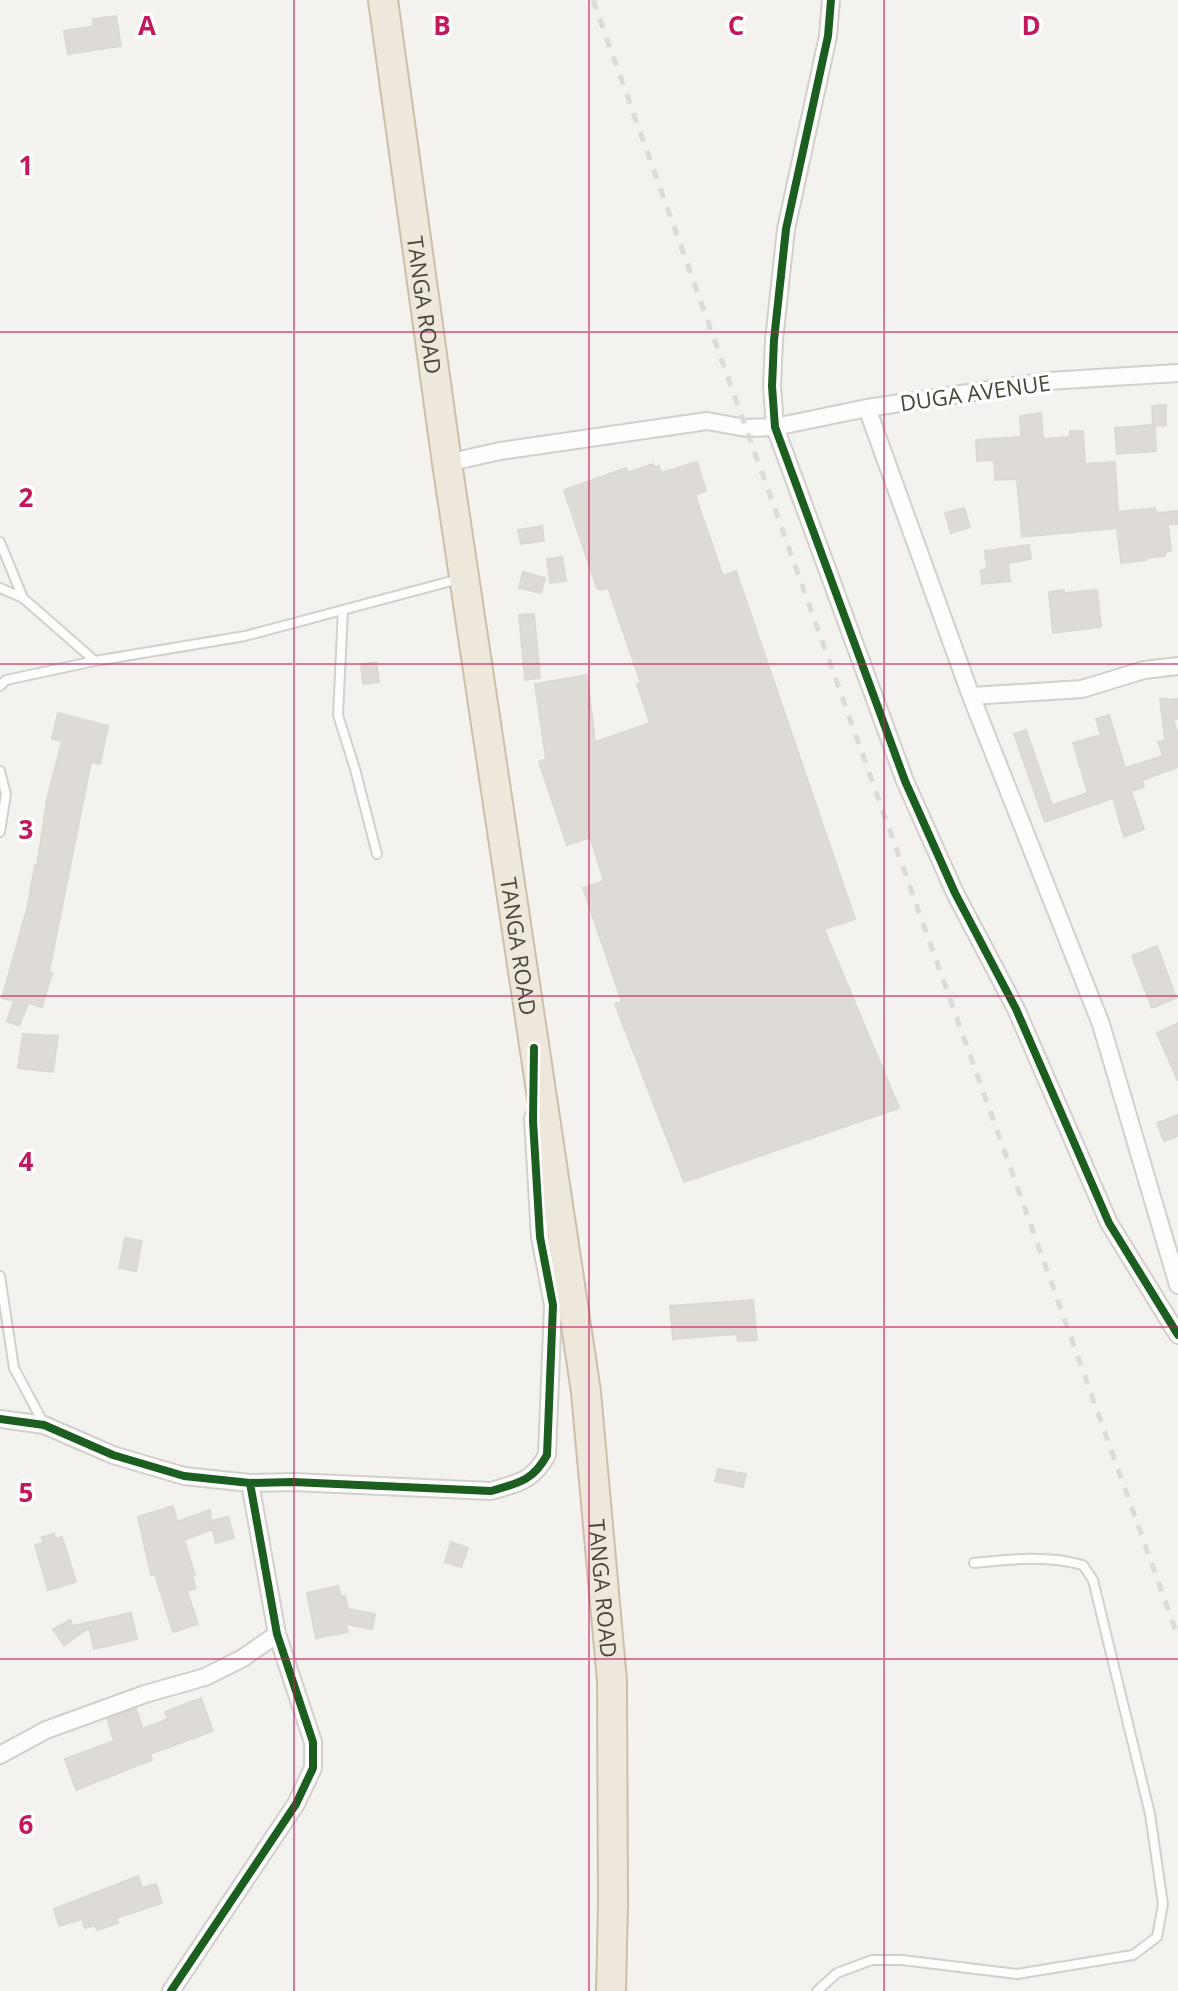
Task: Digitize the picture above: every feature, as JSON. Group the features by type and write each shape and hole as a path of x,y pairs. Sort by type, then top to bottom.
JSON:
{"highway":[{"name":"TANGA ROAD","path":"383,0 447,463 586,1392 612,1681 611,1991"}],"street":[{"path":"831,0 828,36 786,229 774,340 772,386 775,427 917,809 955,893 1016,1009 1109,1223 1178,1335"},
{"name":"DUGA AVENUE","path":"447,463 500,451 707,421 746,428 775,427 867,408 1048,381 1178,373"},
{"path":"867,408 971,696 1101,1024 1173,1257 1178,1285"},
{"path":"971,696 1082,689 1144,670 1178,666"},
{"path":"0,1419 44,1425 113,1455 170,1472 250,1483 293,1482 491,1491 538,1472 547,1455 553,1305 540,1237 533,1121 534,1048"},
{"path":"0,1429 17,1423"},
{"path":"171,1991 296,1804 313,1768 313,1742 277,1634 250,1483"},
{"path":"0,1755 46,1730 145,1694 205,1677 243,1658 277,1634"}],"lane":[{"path":"0,542 23,598"},
{"path":"0,686 6,680 95,661 245,636 464,578"},
{"path":"0,588 23,598 95,661"},
{"path":"343,610 338,715 377,854"},
{"path":"0,771 6,794 0,832"},
{"path":"0,1276 14,1368 44,1425"},
{"path":"817,1991 837,1973 872,1960 902,1960 1017,1974 1133,1955 1157,1937 1163,1904 1150,1814 1093,1580 1083,1565 1058,1558 974,1563"}],"building":[{"path":"116,16 121,46 68,54 64,31 94,26 93,19"},
{"path":"1166,405 1166,425 1155,426 1156,451 1117,454 1115,428 1153,425 1152,406"},
{"path":"1041,413 1043,439 1070,437 1070,431 1083,431 1085,464 1115,462 1118,512 1155,508 1156,513 1178,511 1178,524 1168,524 1171,551 1165,552 1165,556 1121,563 1117,528 1022,537 1017,479 995,480 994,460 977,461 976,440 1021,437 1020,416"},
{"path":"697,462 706,491 695,495 723,576 736,571 855,919 824,929 899,1108 684,1182 615,1004 622,1002 583,888 604,881 590,837 567,845 539,762 546,759 535,684 587,675 595,742 650,723 637,684 641,683 608,588 597,588 564,490 626,468 627,473 653,464 654,467 659,466 661,473"},
{"path":"964,508 970,527 951,533 945,513"},
{"path":"542,526 544,541 521,544 518,530"},
{"path":"1029,545 1031,559 1008,563 1010,581 982,584 981,570 987,569 985,551"},
{"path":"562,557 566,581 550,583 547,559"},
{"path":"523,572 545,578 541,593 519,588"},
{"path":"1064,590 1064,593 1097,590 1101,627 1053,633 1049,592"},
{"path":"534,614 540,678 525,680 519,615"},
{"path":"376,662 379,682 363,684 361,664"},
{"path":"1160,699 1178,699 1178,719 1173,719 1178,736 1178,767 1142,780 1144,787 1131,791 1144,829 1124,837 1113,798 1045,822 1014,734 1026,730 1052,805 1088,793 1073,743 1101,735 1096,719 1109,715 1125,768 1163,756 1158,742 1165,740"},
{"path":"58,713 108,726 100,764 91,762 49,972 52,973 42,1007 28,1003 19,1026 7,1021 14,1001 2,998 27,909 47,799 62,741 52,739"},
{"path":"1157,946 1176,998 1152,1008 1132,956"},
{"path":"1178,1023 1178,1081 1157,1033"},
{"path":"23,1034 58,1036 53,1072 18,1068"},
{"path":"1178,1115 1178,1136 1164,1141 1157,1123"},
{"path":"125,1238 142,1241 136,1271 119,1268"},
{"path":"753,1300 757,1340 738,1341 737,1334 673,1339 670,1306"},
{"path":"718,1469 746,1474 743,1487 715,1481"},
{"path":"173,1506 177,1522 210,1510 211,1521 228,1517 234,1538 216,1543 211,1524 211,1530 184,1540 196,1588 187,1591 198,1624 173,1632 155,1574 151,1575 138,1517"},
{"path":"54,1534 55,1539 62,1537 76,1582 48,1590 35,1545 43,1543 42,1537"},
{"path":"451,1542 468,1548 461,1567 445,1562"},
{"path":"338,1586 341,1597 345,1596 348,1609 375,1614 372,1629 346,1624 348,1632 316,1638 307,1593"},
{"path":"131,1613 137,1639 94,1649 89,1628 64,1645 53,1629 70,1620 73,1626"},
{"path":"201,1698 213,1731 150,1754 152,1760 76,1790 65,1759 114,1741 107,1719 136,1709 143,1729 168,1719 165,1712"},
{"path":"138,1876 142,1888 156,1884 162,1903 116,1918 118,1923 97,1930 95,1925 85,1928 82,1919 59,1926 54,1909"}],"railway":[{"path":"593,0 1178,1637"}],"cycle path":[{"path":"831,0 828,36 786,229 774,340 772,386 775,427 905,781 955,893 1016,1009 1109,1223 1178,1335"},
{"path":"0,1419 44,1425 113,1455 184,1476 250,1483 293,1482 491,1491 530,1476 547,1455 553,1305 540,1237 533,1121 534,1048"},
{"path":"171,1991 296,1804 313,1768 313,1742 277,1634 250,1483"}]}
